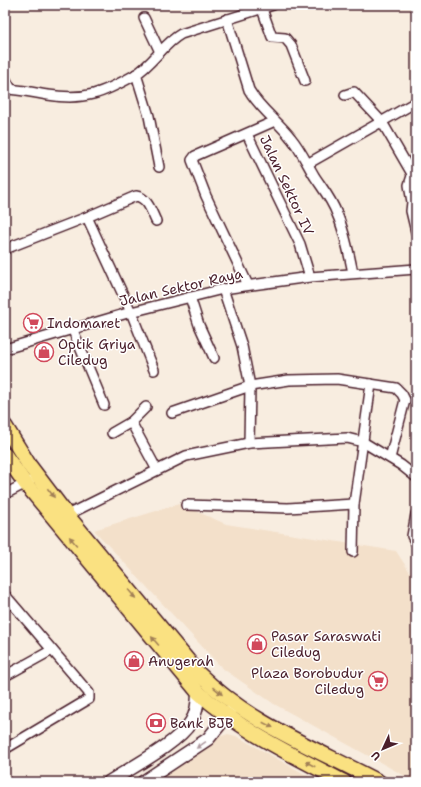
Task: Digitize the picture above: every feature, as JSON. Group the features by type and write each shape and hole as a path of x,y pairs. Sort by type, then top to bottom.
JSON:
{"main road":[{"path":"5,426 26,460 67,515 199,674 252,733 344,782"},
{"path":"5,455 9,470 25,484 198,692 231,710 260,721 379,782"}],"street":[{"path":"5,78 8,89 63,97 85,98 104,91 136,74 181,34 272,5"},
{"path":"262,9 272,37 285,38 289,41 305,81"},
{"path":"144,18 160,52"},
{"path":"227,19 249,90 255,100 275,121 283,127 309,163 338,214 353,273"},
{"path":"136,74 149,116 159,167"},
{"path":"345,95 354,92 382,122 412,176 409,188 412,202 411,216 416,232"},
{"path":"309,163 416,102"},
{"path":"248,134 275,121"},
{"name":"Jalan Sektor IV","path":"248,285 206,196 192,160 195,156 248,134 300,244 310,277"},
{"path":"5,249 136,196 140,196 148,203 156,220"},
{"path":"87,217 130,312 154,370"},
{"name":"Jalan Sektor Raya","path":"5,349 130,312 223,289 310,277 416,269"},
{"path":"223,289 242,346 250,386 249,443"},
{"path":"190,297 199,325 214,358"},
{"path":"72,328 104,405"},
{"path":"172,413 250,386 289,380 336,379 396,388 406,400 390,458"},
{"path":"353,552 354,504 372,384"},
{"path":"112,433 131,422 146,407"},
{"path":"131,422 157,470"},
{"path":"67,515 186,456 249,443 347,438 363,442 390,458 416,477"},
{"path":"9,470 26,460"},
{"path":"5,494 39,477"},
{"path":"186,505 288,508 354,504"},
{"path":"416,514 412,536 416,543"},
{"path":"5,595 89,693 89,699 5,749"},
{"path":"5,676 52,650"},
{"path":"109,782 154,754 182,732 191,722 196,712 198,692"},
{"path":"143,782 208,739 231,710"}],"shaded area":[{"path":"179,504 226,524 396,551 409,571 416,577 416,782 274,704 222,668 94,530"},
{"path":"228,734 236,736 319,782 155,782 219,737"}],"place":[{"name":"Indomaret","path":"33,323"},
{"name":"Optik Griya Ciledug","path":"44,352"},
{"name":"Pasar Saraswati Ciledug","path":"257,644"},
{"name":"Anugerah","path":"134,661"},
{"name":"Plaza Borobudur Ciledug","path":"378,681"},
{"name":"Bank BJB","path":"156,723"}]}
